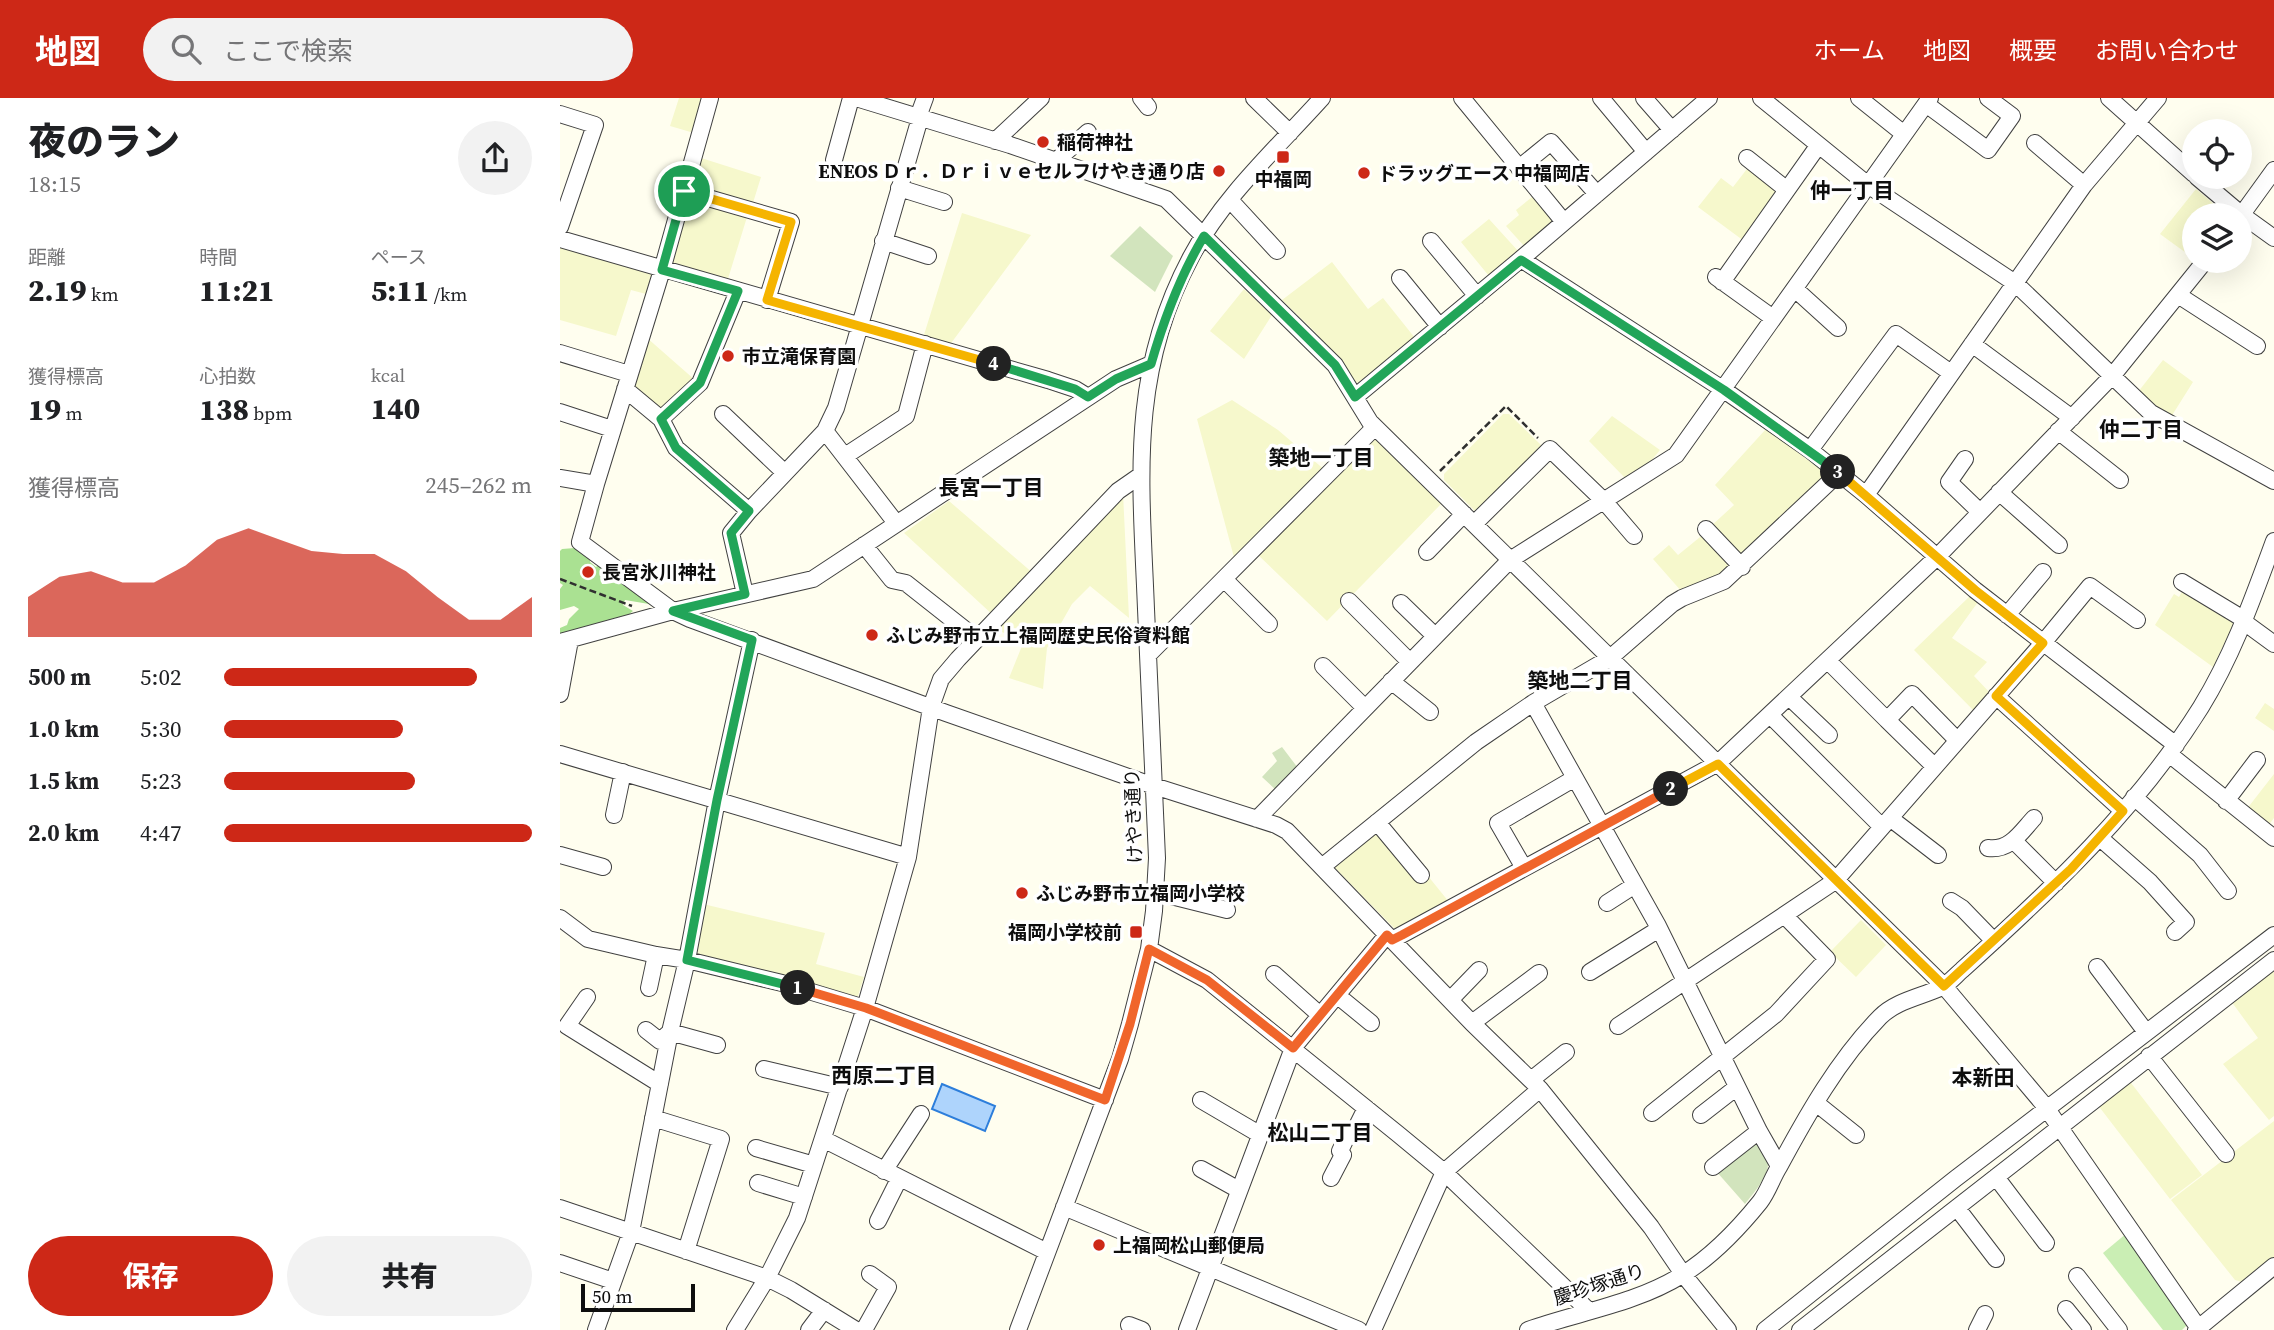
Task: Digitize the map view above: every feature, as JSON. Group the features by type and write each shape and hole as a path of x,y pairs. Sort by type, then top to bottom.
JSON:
{"street":[{"path":"710,98 662,270 580,542 673,611 931,707 1287,831 1472,1023 1536,1084 1651,1227 1683,1275 1728,1330"},
{"path":"834,160 853,98 995,141 1167,199 1335,365 1375,427 1944,986 2048,1109 2198,1329 2274,1266"},
{"path":"745,594 731,533 825,431 836,408 925,98"},
{"path":"995,141 1041,98"},
{"path":"1254,98 1290,133"},
{"name":"けやき通り","path":"1018,1330 1105,1100 1130,1024 1149,949 1157,858 1141,475 1144,407 1151,364 1178,284 1204,236 1230,200 1322,98"},
{"path":"1462,98 1564,222"},
{"path":"1601,98 1646,152"},
{"path":"1644,98 1672,130"},
{"path":"1355,397 1521,260 1709,98"},
{"path":"1761,98 1868,185 2015,284 2151,413 2274,481"},
{"path":"1859,98 1904,134"},
{"path":"1257,819 1510,560 1676,455 1928,101 1988,150 2012,116 1988,98"},
{"path":"2109,98 2182,164"},
{"path":"1867,495 2084,185 2158,98"},
{"path":"560,114 595,125 560,227"},
{"path":"1056,161 1088,132"},
{"path":"1519,168 1551,142 1597,194"},
{"path":"2035,143 2084,185"},
{"path":"1773,318 1718,279 1818,146"},
{"path":"1747,158 1786,189"},
{"path":"2250,203 2274,170"},
{"path":"899,188 944,202"},
{"path":"2211,189 2226,203"},
{"path":"684,191 791,222 767,300"},
{"path":"1230,200 1277,251"},
{"path":"2252,223 2274,238"},
{"path":"560,239 1048,380 1075,389 1088,397"},
{"path":"1431,240 1477,296"},
{"path":"883,241 928,257"},
{"path":"1521,260 1724,390 1810,450 2173,750 2226,801 2274,838"},
{"path":"1187,1330 1293,1048 1390,937 1718,764 1937,557 2113,375 2195,273"},
{"path":"1400,278 1440,327"},
{"path":"1794,289 1838,328"},
{"path":"661,419 700,383 738,291"},
{"path":"2178,295 2257,346"},
{"path":"1810,450 1896,334 1951,373"},
{"path":"845,456 906,416 925,344"},
{"path":"1972,344 2071,418"},
{"path":"560,353 627,382 661,419 676,448 749,511"},
{"path":"560,694 565,641 673,611 814,579 1116,379 1151,364"},
{"path":"560,412 612,429"},
{"path":"723,414 785,473"},
{"path":"1148,655 1375,427"},
{"path":"825,431 896,523"},
{"path":"2058,431 2120,480"},
{"path":"1427,552 1550,449 1604,501 1634,536"},
{"path":"1965,459 1949,482 1980,512"},
{"path":"1322,866 1476,742 1533,703 1610,658 1672,604 1724,581 1742,567 1839,473"},
{"path":"736,1330 797,1218 866,1008 908,857 931,707 941,679 1118,491 1141,475"},
{"path":"560,478 596,484"},
{"path":"1999,492 2059,545"},
{"path":"1706,529 1742,567"},
{"path":"1944,986 2056,883 2100,838 2173,750 2203,705 2244,621 2274,541"},
{"path":"863,545 892,580 906,583 977,639"},
{"path":"2007,615 2043,572"},
{"path":"1224,579 1269,624"},
{"path":"2182,582 2244,621 2274,644"},
{"path":"1618,1026 1835,881 2090,586 2137,620"},
{"path":"1349,601 1410,662"},
{"path":"1401,603 1435,636"},
{"path":"596,1330 631,1232 717,800 752,640"},
{"path":"1828,661 1934,766"},
{"path":"1323,666 1365,708"},
{"path":"1391,681 1430,712"},
{"path":"1887,720 1912,694 1957,740"},
{"path":"1996,696 2123,811"},
{"path":"1789,697 1829,735"},
{"path":"1533,703 1659,929 1779,1166"},
{"path":"1770,715 1886,822 1938,855"},
{"path":"560,754 908,857"},
{"path":"2226,801 2257,760"},
{"path":"614,815 622,772"},
{"path":"1524,868 1498,823 1575,778"},
{"path":"2134,797 2200,855 2228,891"},
{"path":"1988,848 2005,846 2014,841 2034,818"},
{"path":"1377,822 1421,875"},
{"path":"2100,838 2150,881 2186,922 2175,932"},
{"path":"2014,841 2056,883"},
{"path":"560,855 603,867"},
{"path":"1607,903 1635,885"},
{"path":"1155,892 1227,910"},
{"path":"1951,901 1962,908 1994,940"},
{"path":"1652,1113 1776,1014 1827,959 1784,915"},
{"path":"560,918 588,939 782,983 866,1008 1105,1100"},
{"path":"1590,972 1659,929"},
{"path":"1765,1330 1832,1274 2274,935"},
{"path":"1149,949 1207,980 1444,1172 1589,1311"},
{"path":"649,988 656,956"},
{"path":"1800,1330 2274,960"},
{"path":"2098,967 2146,1032"},
{"path":"1450,1000 1479,970"},
{"path":"1472,1023 1539,973"},
{"path":"1275,974 1321,1016"},
{"name":"慶珍塚通り","path":"1532,1329 1613,1306 1683,1275 1762,1200 1779,1166 1840,1066 1882,1015 1903,1002 1944,986"},
{"path":"1338,996 1371,1023"},
{"path":"587,997 567,1026 660,1084"},
{"path":"646,1030 660,1041 670,1032"},
{"path":"670,1032 718,1045"},
{"path":"1373,1330 1444,1172 1566,1052"},
{"path":"2149,1056 2225,1154"},
{"path":"764,1069 840,1087"},
{"path":"1701,1115 1737,1087"},
{"path":"1201,1100 1259,1134"},
{"path":"1816,1103 1856,1135"},
{"path":"1331,1178 1343,1155 1340,1150 1348,1134 1353,1134 1366,1108"},
{"path":"884,1171 921,1114"},
{"path":"653,1118 721,1139 686,1251"},
{"path":"1713,1167 1759,1131"},
{"path":"822,1139 1047,1252"},
{"path":"756,1148 814,1165"},
{"path":"1201,1169 1239,1190"},
{"path":"1996,1177 2046,1242"},
{"path":"878,1221 899,1179"},
{"path":"758,1183 804,1197"},
{"path":"1064,1206 1359,1330"},
{"path":"560,1208 766,1278 856,1330"},
{"path":"1957,1209 1996,1259"},
{"path":"560,1263 613,1281"},
{"path":"864,1330 888,1287 870,1274"},
{"path":"2077,1276 2119,1330"},
{"path":"2066,1308 2082,1330"},
{"path":"809,1330 824,1310"},
{"path":"1977,1330 1985,1314"}],"path":[{"path":"1430,481 1506,407 1550,449"},
{"path":"560,579 634,606"}],"green space":[{"path":"679,98 704,98 694,133 670,126"},
{"path":"698,157 761,177 752,206 694,189 690,184"},
{"path":"1750,165 1780,189 1744,241 1698,207 1721,178 1733,187"},
{"path":"2196,189 2213,203 2185,203"},
{"path":"1537,193 1555,223 1525,247 1506,226 1519,215 1516,210"},
{"path":"688,200 747,217 727,282 668,266"},
{"path":"2182,206 2182,250 2160,234"},
{"path":"962,213 1031,235 949,346 923,338"},
{"path":"1489,219 1519,252 1489,276 1461,242"},
{"path":"1140,226 1173,256 1155,292 1110,256"},
{"path":"560,244 652,272 646,294 631,290 616,336 560,320"},
{"path":"1332,262 1368,309 1383,298 1415,338 1363,384 1354,382 1344,365 1282,300"},
{"path":"1244,289 1272,315 1244,359 1210,331"},
{"path":"646,337 695,380 664,408 657,409 633,387"},
{"path":"2163,360 2193,382 2171,417 2155,409 2138,392"},
{"path":"1232,400 1278,430 1326,471 1235,561 1197,419"},
{"path":"1503,414 1509,414 1541,445 1542,452 1476,512 1444,480 1444,474"},
{"path":"1612,416 1660,450 1647,466 1626,479 1589,441"},
{"path":"1766,429 1827,474 1827,477 1741,558 1710,527 1734,505 1715,485"},
{"path":"1371,440 1376,440 1442,503 1327,621 1257,554"},
{"path":"1123,493 1129,618 1090,586 1072,604 1047,648 1043,689 1009,678 1024,641 997,630"},
{"path":"949,501 1034,574 994,616 904,533"},
{"path":"1705,533 1734,563 1714,579 1682,592 1653,559 1669,545 1678,555"},
{"name":"長宮氷川神社","path":"575,548 596,567 600,564 654,601 649,604 625,600 623,605 633,611 626,617 560,637 560,628 567,625 579,609 574,606 560,610 560,589 563,585 560,583 560,551"},
{"path":"2184,588 2236,619 2213,667 2155,625 2174,594 2179,597"},
{"path":"1970,596 1978,602 1952,638 1987,662 1974,676 1992,695 1975,712 1914,650"},
{"path":"2265,703 2274,709 2274,731 2255,718"},
{"path":"1282,747 1298,768 1276,790 1262,777 1277,761 1272,753"},
{"path":"2274,774 2274,818 2267,827 2246,810"},
{"path":"1376,828 1428,876 1449,902 1396,930 1335,868 1336,861"},
{"path":"703,904 825,933 816,964 864,977 858,996 854,998 692,953"},
{"path":"1861,920 1886,945 1856,977 1830,952"},
{"path":"2274,967 2274,1116 2269,1120 2223,1064 2258,1038 2231,1001"},
{"path":"2128,1079 2202,1175 2170,1199 2097,1104"},
{"path":"2274,1121 2274,1258 2242,1282 2235,1280 2171,1200"},
{"path":"1757,1138 1768,1165 1756,1191 1745,1204 1716,1171"},
{"path":"2127,1233 2188,1324 2182,1330 2163,1330 2103,1253"}],"water":[{"path":"942,1084 995,1106 985,1131 932,1109"}],"place":[{"name":"稲荷神社","path":"1043,142"},
{"name":"中福岡","path":"1283,157"},
{"name":"ENEOS Ｄｒ．Ｄｒｉｖｅセルフけやき通り店","path":"1219,171"},
{"name":"ドラッグエース 中福岡店","path":"1364,173"},
{"name":"市立滝保育園","path":"728,356"},
{"name":"長宮氷川神社","path":"588,572"},
{"name":"ふじみ野市立上福岡歴史民俗資料館","path":"872,635"},
{"name":"ふじみ野市立福岡小学校","path":"1022,893"},
{"name":"福岡小学校前","path":"1136,932"},
{"name":"上福岡松山郵便局","path":"1099,1245"}],"district":[{"name":"仲一丁目","path":"1852,191"},
{"name":"仲二丁目","path":"2141,430"},
{"name":"築地一丁目","path":"1321,458"},
{"name":"長宮一丁目","path":"991,488"},
{"name":"築地二丁目","path":"1580,681"},
{"name":"西原二丁目","path":"884,1076"},
{"name":"本新田","path":"1983,1078"},
{"name":"松山二丁目","path":"1320,1133"}],"route":[{"path":"684,191 791,222 767,300 1048,380 1075,389 1088,397 1135,369 1151,364 1178,284 1204,236 1335,365 1355,397 1521,260 1724,390 1810,450 1867,495 1975,590 2043,643 1996,696 2123,811 2071,869 1944,986 1718,764 1402,935 1392,940 1387,935 1293,1048 1207,980 1149,949 1120,1059 1105,1100 866,1008 782,983 687,960 717,800 752,640 673,611 745,594 731,533 749,511 676,448 661,419 700,383 738,291 662,270 684,191"}]}
